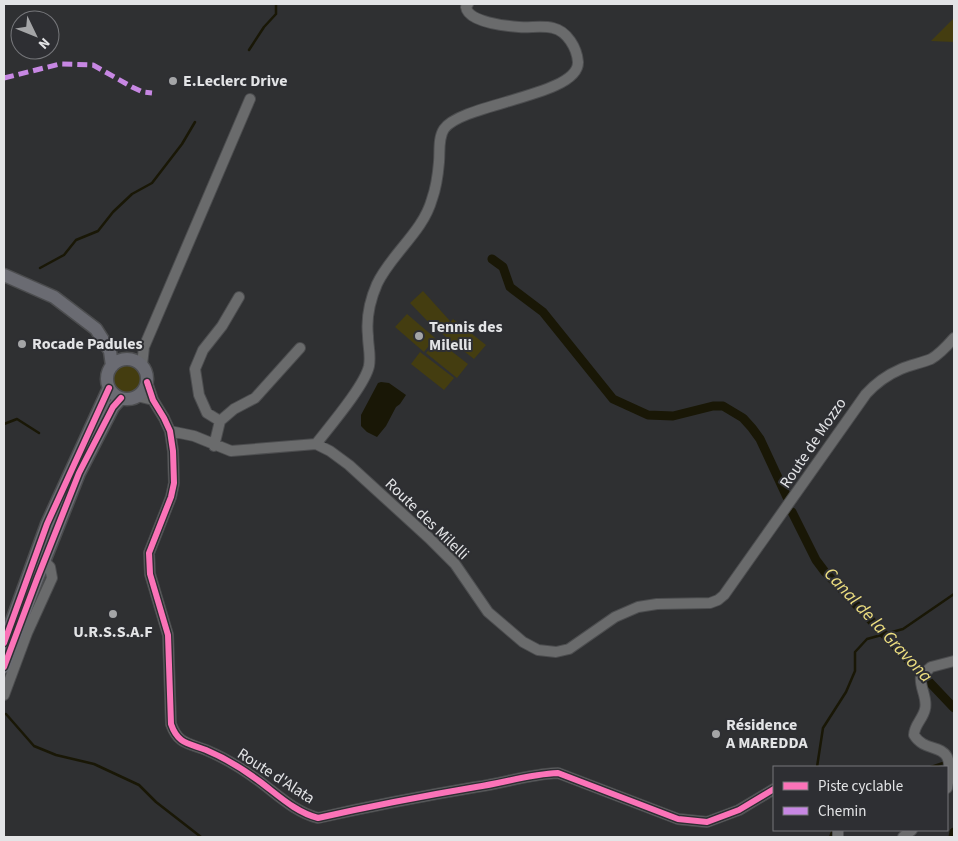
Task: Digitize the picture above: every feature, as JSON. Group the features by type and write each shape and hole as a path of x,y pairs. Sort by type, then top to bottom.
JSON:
{"main road":[{"path":"4,275 54,297 96,330 110,351 127,363 145,370 146,387 137,396 127,399 121,398 112,392 109,388 107,376 127,363"},
{"path":"4,643 47,524 109,388"},
{"path":"4,667 80,473 113,407 121,398"}],"street":[{"path":"170,431 194,436 214,446 231,451 297,444 316,444 364,379 369,366 370,355 367,317 375,288 384,270 428,211 439,164 440,139 444,130 451,122 468,114 559,84 573,74 578,65 577,50 569,39 554,28 518,27 491,23 472,17 466,12 468,4"},
{"path":"127,363 143,350 250,99"},
{"path":"220,420 207,413 199,395 196,369 203,350 222,326 239,297"},
{"name":"Route de Mozzo","path":"724,595 815,468 852,411 866,394 888,375 931,359 954,338"},
{"path":"214,446 220,420 234,409 255,398 300,348"},
{"name":"Route d'Alata","path":"147,382 153,400 170,431 174,482 171,497 149,553 150,574 170,648 170,724 180,739 189,745 205,750 240,767 304,814 318,818 385,803 538,774 558,773 678,819 707,822 739,810 773,790"},
{"path":"137,396 153,400"},
{"name":"Route des Milelli","path":"316,444 330,451 348,465 430,538 455,564 488,612 524,642 538,650 556,652 568,650 615,617 638,607 657,604 710,603 724,595"},
{"path":"4,695 27,632 52,578 50,567 44,561"},
{"path":"948,785 952,774 953,761 941,748 922,744 914,735 914,729 925,711 926,703 920,682 921,676 931,668 954,661"}],"shaded area":[{"path":"954,18 954,42 931,41"},
{"path":"423,291 450,321 438,332 410,303"},
{"path":"407,314 435,338 424,352 395,327"},
{"path":"453,319 486,345 474,359 441,333"},
{"path":"437,340 468,364 457,378 426,353"},
{"path":"420,352 454,378 444,390 411,364"},
{"path":"128,364 139,368 143,379 139,390 128,394 117,390 113,379 117,368"},
{"path":"378,383 389,383 406,395 377,437 367,432 361,426 361,415"}],"waterway":[{"path":"249,50 264,27 276,14 276,4"},
{"path":"40,268 64,255 76,240 98,231 113,212 132,194 152,183 182,144 195,122"},
{"name":"Canal de la Gravona","path":"492,259 503,267 510,287 543,312 613,399 648,415 673,416 713,406 723,406 743,418 760,439 787,497"},
{"path":"4,424 17,419 39,433"},
{"name":"Canal de la Gravona","path":"792,512 816,560 825,572 954,708"},
{"path":"817,766 823,728 846,692 855,671 855,652 867,639 903,629 954,594"},
{"path":"6,714 34,746 56,755 94,764 139,785 156,802 201,837"},
{"path":"934,766 946,762"},
{"path":"830,837 833,831"},
{"name":"Canal de la Gravona","path":"953,837 954,832"}],"marked path":[{"path":"4,78 60,64 93,65 132,87 143,92 152,93"}],"cycle path":[{"path":"147,382 153,400 170,431 173,451 174,483 171,497 149,553 150,574 168,635 171,724 177,736 184,742 227,760 294,807 318,818 397,801 558,773 678,819 707,822 739,810 773,790"},
{"path":"4,643 47,524 109,388"},
{"path":"4,667 79,473 113,407 121,398"}],"place":[{"name":"E.Leclerc Drive","path":"173,81"},
{"name":"Tennis des Milelli","path":"419,336"},
{"name":"Rocade Padules","path":"22,344"},
{"name":"U.R.S.S.A.F","path":"113,614"},
{"name":"Résidence A MAREDDA","path":"716,734"}]}
